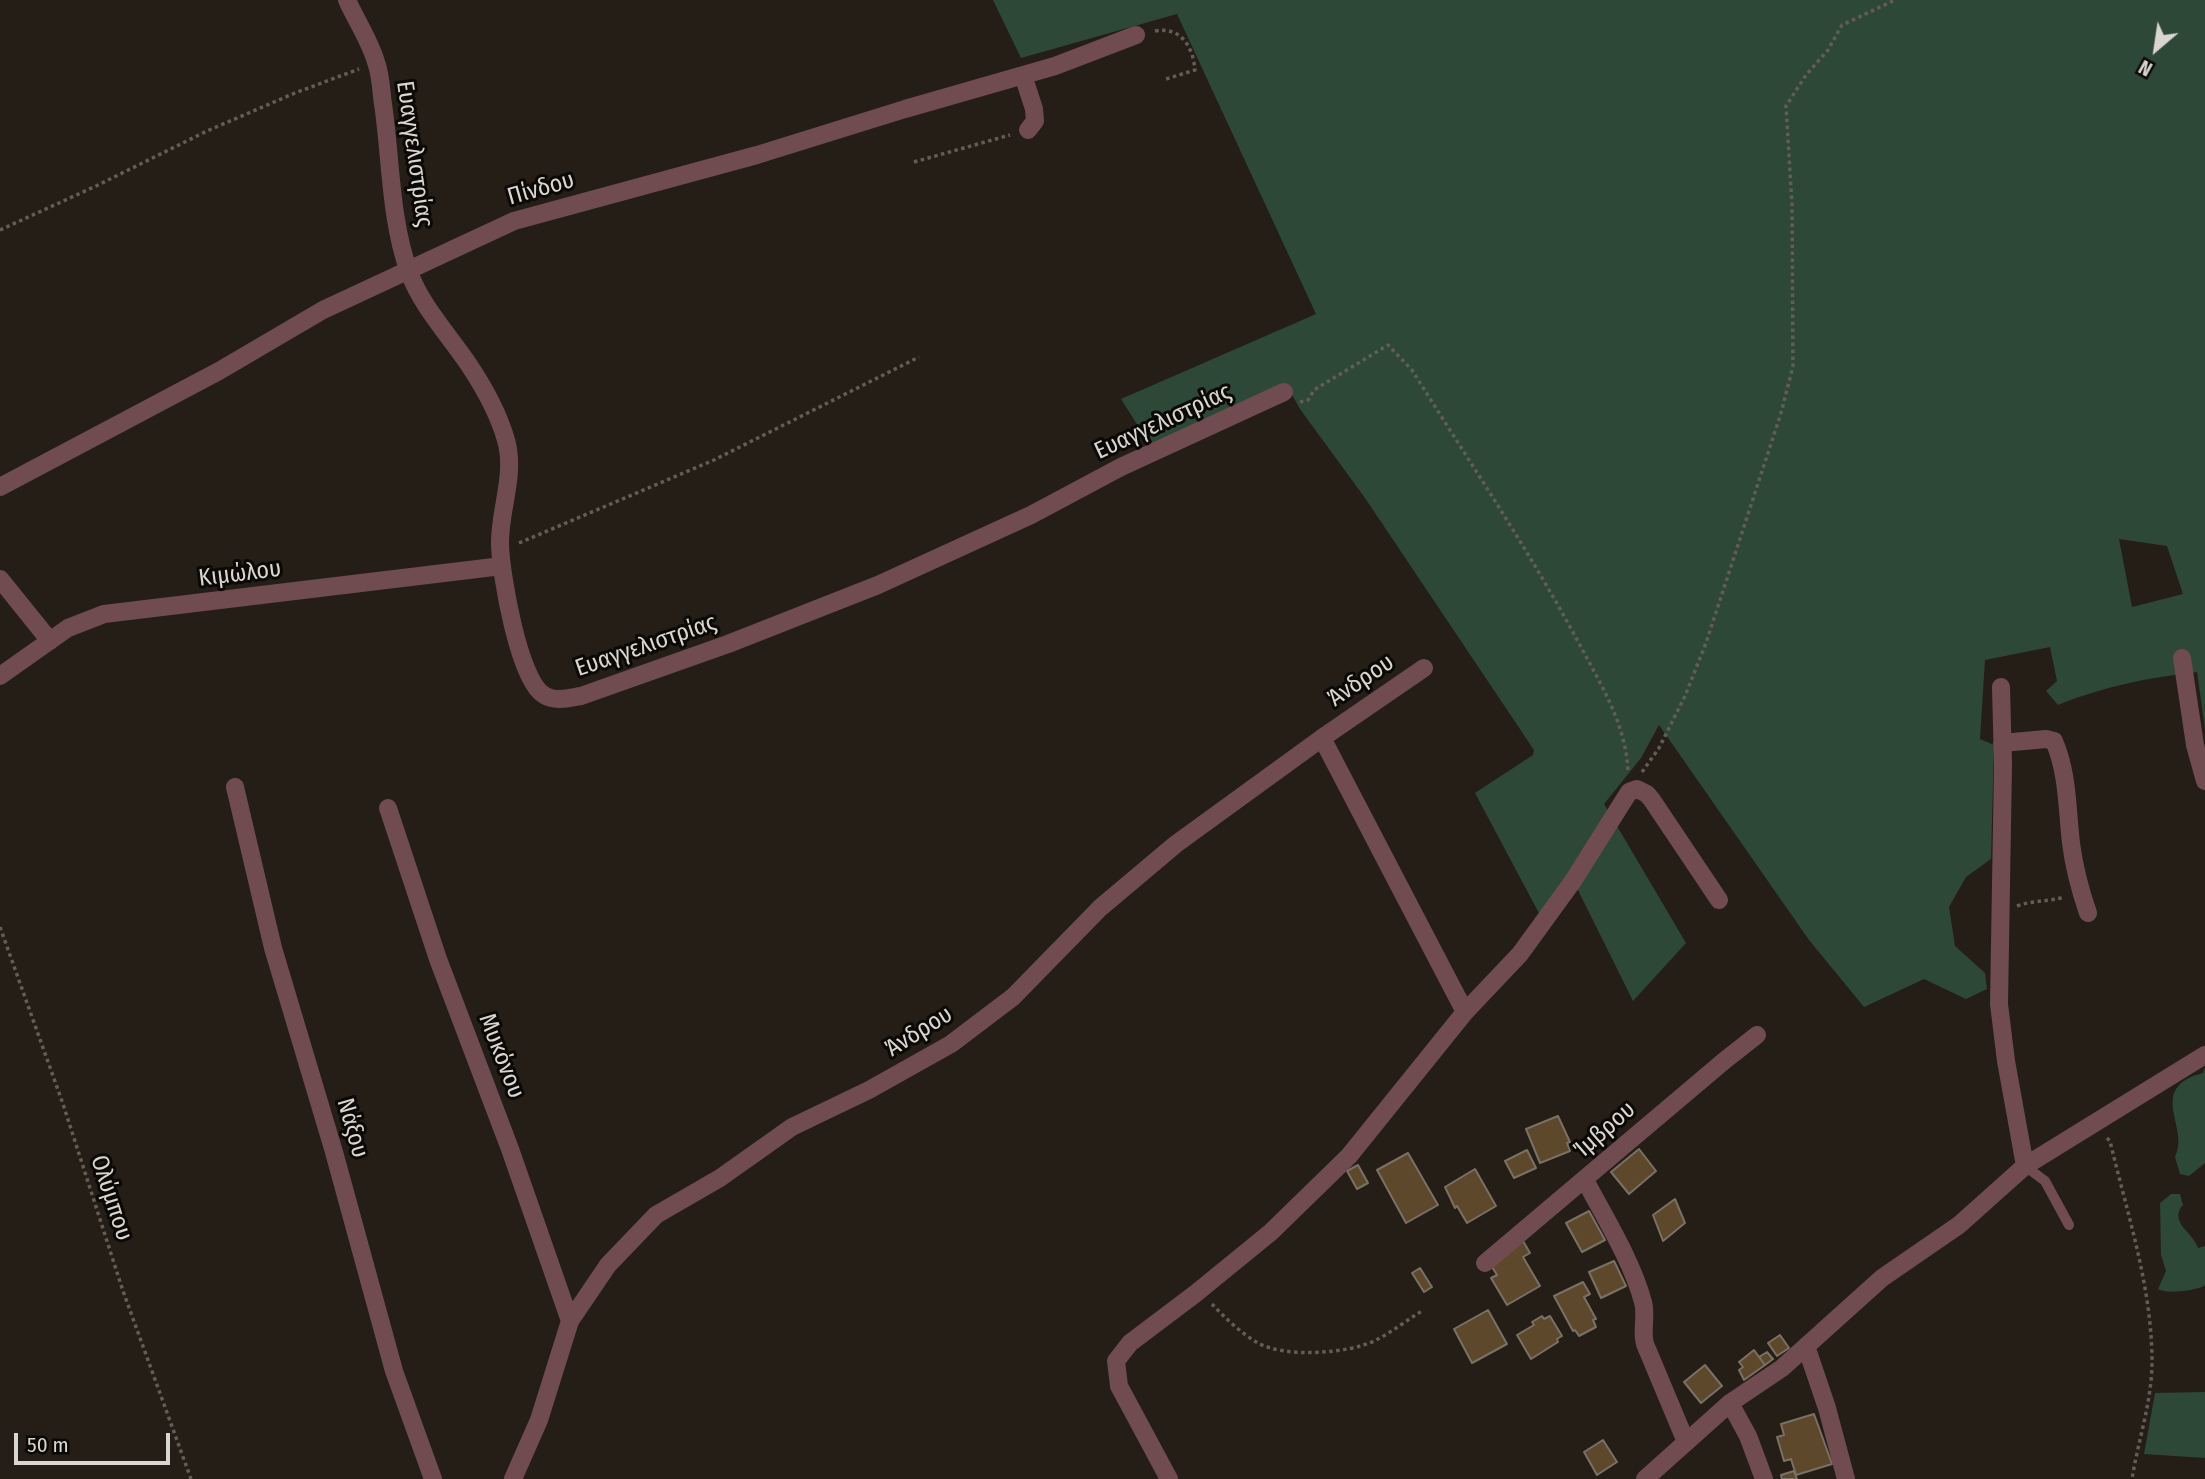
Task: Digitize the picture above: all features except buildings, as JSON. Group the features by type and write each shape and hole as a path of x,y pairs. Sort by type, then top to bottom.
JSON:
{"street":[{"name":"Ευαγγελιστρίας","path":"347,0 377,63 392,194 408,269 428,310 469,364 498,412 508,446 509,479 500,544 502,566 524,665 534,684 544,695 558,699 580,696 728,644 878,585 1031,515 1121,467 1284,392"},
{"name":"Πίνδου","path":"0,487 219,371 323,310 514,221 757,155 1055,66 1136,35"},
{"path":"1023,75 1034,109 1035,121 1028,130"},
{"name":"Κιμώλου","path":"0,676 68,628 104,614 502,566"},
{"path":"0,579 50,641"},
{"path":"2182,658 2195,745 2205,781"},
{"name":"Άνδρου","path":"513,1479 539,1420 570,1321 608,1265 656,1215 720,1178 792,1127 869,1090 951,1044 1013,997 1100,908 1176,844 1424,668"},
{"path":"2001,687 1999,1004 2006,1061 2025,1166"},
{"path":"1322,738 1465,1012"},
{"path":"2002,743 2046,739 2054,741 2068,804 2071,845 2080,891 2088,913"},
{"name":"Νάξου","path":"235,787 273,948 334,1152 394,1371 433,1479"},
{"path":"1169,1479 1119,1386 1116,1361 1130,1343 1271,1232 1349,1156 1465,1012 1520,954 1573,881 1629,792 1637,789 1652,800 1719,900"},
{"name":"Μυκόνου","path":"388,808 438,959 510,1149 570,1321"},
{"name":"Ίμβρου","path":"1485,1263 1757,1035"},
{"path":"1645,1479 1730,1403 1782,1368 1882,1278 1959,1224 2025,1166 2205,1055"},
{"path":"1585,1180 1639,1287 1645,1313 1642,1327 1645,1345 1686,1442"},
{"path":"1806,1346 1827,1408 1846,1479"},
{"path":"1730,1403 1748,1436 1764,1479"}],"lane":[{"path":"2025,1166 2045,1181 2068,1225"}],"path":[{"path":"1629,792 1659,748 1685,696 1706,643 1782,413 1793,366 1792,205 1786,106 1806,75 1828,50 1842,26 1895,0"},
{"path":"1136,35 1167,29 1181,35 1194,59 1195,70 1166,79"},
{"path":"0,230 207,131 295,93 377,63"},
{"path":"914,162 1028,130"},
{"path":"1284,392 1298,403 1308,400 1314,390 1388,345 1412,370 1552,592 1607,696 1628,750 1629,792"},
{"path":"500,544 523,543 714,460 919,357"},
{"path":"2001,916 2031,900 2054,900 2080,891"},
{"name":"Ολύμπου","path":"0,927 63,1104 123,1291 191,1479"},
{"path":"2092,1125 2110,1141 2141,1269 2148,1311 2152,1364 2132,1479"},
{"path":"1200,1290 1222,1315 1259,1344 1295,1352 1334,1352 1374,1341 1422,1311"}],"green space":[{"path":"993,0 2205,0 2205,729 2197,672 2126,684 2058,705 2046,691 2057,681 2050,647 1985,660 1980,739 1994,745 1991,859 1966,877 1949,907 1955,946 1985,973 1987,989 1966,999 1924,979 1864,1007 1809,940 1659,725 1641,758 1604,804 1686,943 1633,1001 1570,874 1541,917 1475,793 1533,755 1534,750 1365,498 1300,409 1287,386 1150,445 1121,399 1316,314 1177,14 1021,58","holes":["2119,539 2167,546 2183,594 2132,607"]},
{"path":"2205,1067 2205,1163 2189,1176 2180,1174 2175,1157 2178,1134 2173,1099 2176,1089 2186,1080 2203,1073"},
{"path":"2171,1194 2180,1194 2183,1205 2178,1217 2183,1227 2198,1248 2205,1246 2205,1285 2174,1292 2158,1289 2166,1271 2161,1255 2160,1203"},
{"path":"2205,1392 2205,1458 2144,1454 2155,1393"}]}
